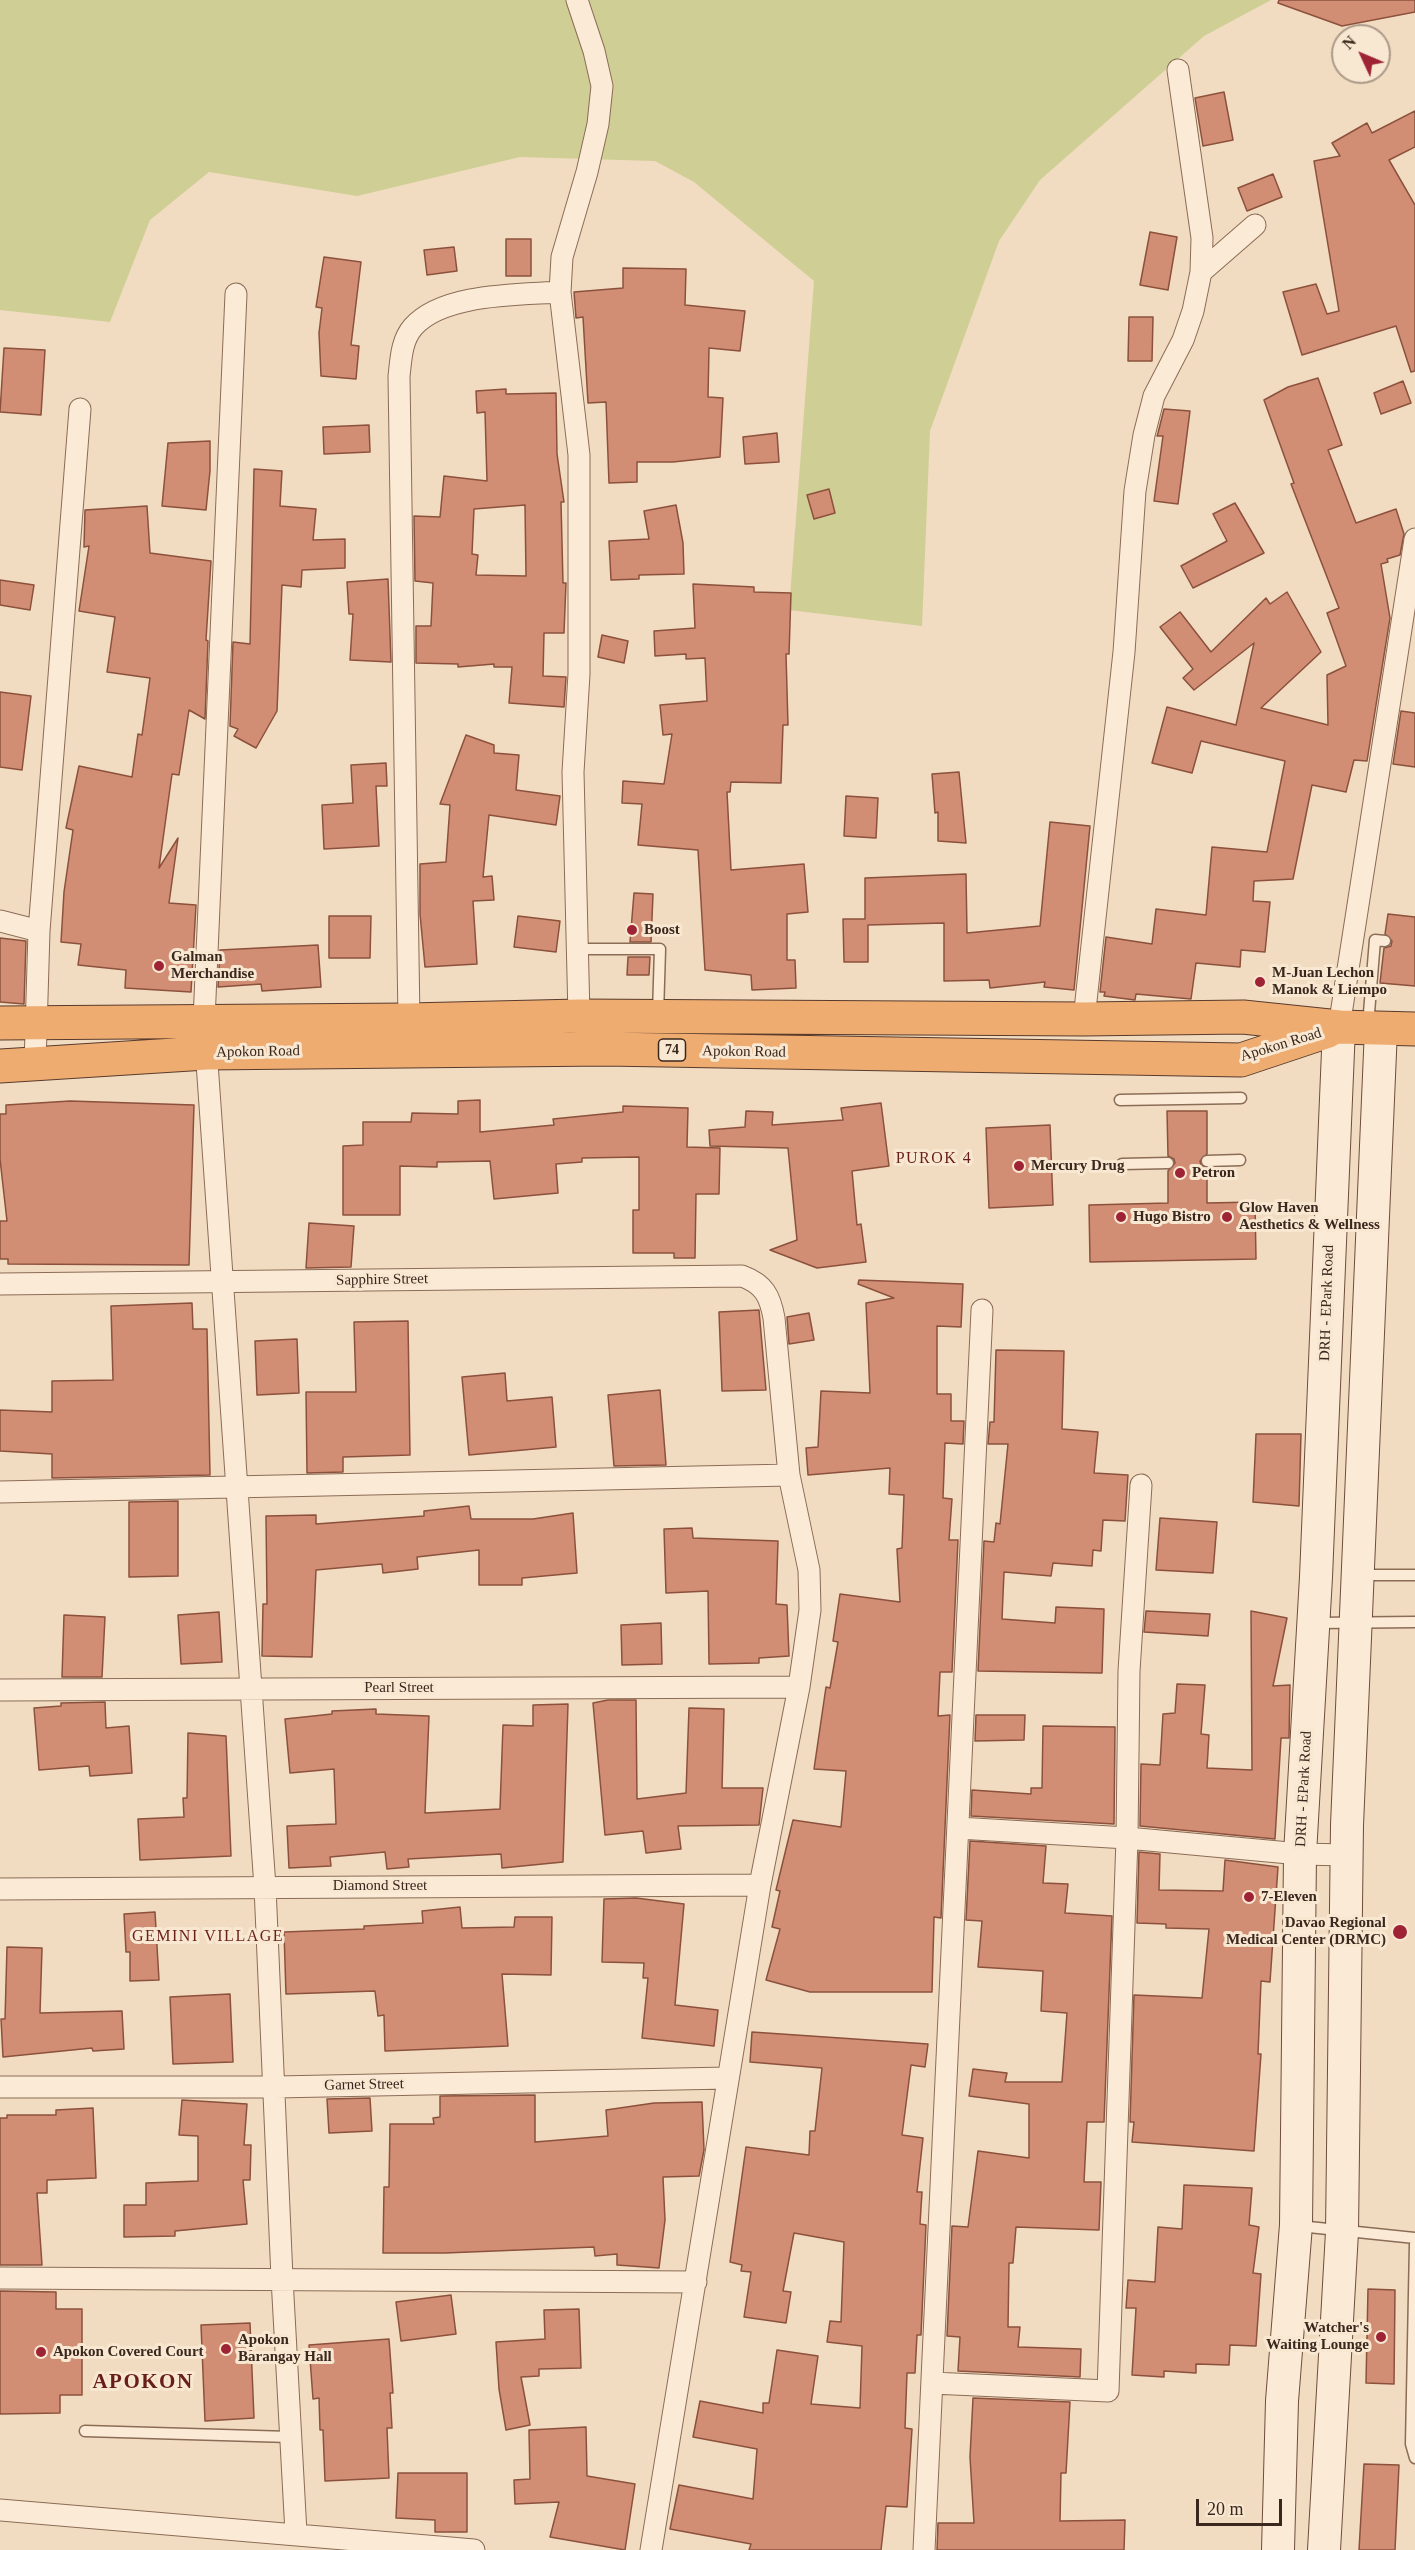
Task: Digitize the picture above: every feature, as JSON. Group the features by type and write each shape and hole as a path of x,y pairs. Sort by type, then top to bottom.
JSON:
{"highway":[{"name":"Apokon Road","path":"0,1023 409,1020 579,1016 657,1034 1241,1060 1362,1028"},
{"name":"Apokon Road","path":"0,1066 206,1053 1084,1019 1243,1017 1362,1028 1415,1029"}],"main road":[{"path":"1324,2550 1342,2232 1347,1855 1358,1575 1362,1028"},
{"name":"DRH - EPark Road","path":"1278,2550 1282,2401 1296,2225 1300,1854 1313,1623 1362,1028"}],"street":[{"path":"577,0 594,51 602,86 598,124 587,172 562,257 560,292 579,465 579,674 573,772 579,1016"},
{"path":"1084,1019 1124,652 1135,491 1144,435 1154,396 1183,340 1193,311 1201,272 1202,238 1178,70"},
{"path":"1201,272 1255,225"},
{"path":"409,1020 399,376 403,346 412,327 431,314 456,303 560,292"},
{"path":"236,294 204,1020 265,1887 296,2534"},
{"path":"35,1065 39,931 80,409"},
{"path":"1362,1028 1415,539"},
{"path":"0,921 39,931"},
{"name":"Sapphire Street","path":"0,1284 742,1276 762,1286 768,1294 774,1318 789,1475"},
{"path":"924,2550 982,1310"},
{"path":"0,1492 789,1475 809,1570 810,1610 799,1687 760,1885 651,2550"},
{"path":"932,2383 1108,2391 1127,1838 1129,1671 1141,1485"},
{"name":"Pearl Street","path":"0,1690 799,1687"},
{"path":"958,1828 1127,1838 1300,1854 1347,1855"},
{"name":"Diamond Street","path":"0,1889 760,1885"},
{"name":"Garnet Street","path":"0,2087 276,2087 728,2078"},
{"path":"0,2278 696,2282"},
{"path":"0,2510 474,2550"}],"lane":[{"path":"1362,1028 1375,940 1385,941"},
{"path":"578,950 660,949 657,1034"},
{"path":"1120,1100 1241,1098"},
{"path":"1207,1161 1240,1160"},
{"path":"1122,1164 1168,1163"},
{"path":"1358,1575 1415,1575"},
{"path":"1313,1623 1415,1622"},
{"path":"1296,2225 1342,2232 1415,2238"},
{"path":"1415,2244 1411,2444 1415,2458"},
{"path":"85,2431 290,2437"}],"shaded area":[{"path":"0,0 1271,0 1204,36 1040,180 999,241 930,431 922,626 789,610 814,281 694,182 655,161 520,157 357,196 209,172 150,220 110,322 0,310"}],"building":[{"path":"1279,0 1415,0 1415,12 1352,24 1336,24 1278,3"},
{"path":"1224,92 1233,140 1203,146 1195,98"},
{"path":"1415,111 1415,147 1389,160 1415,205 1415,371 1411,372 1396,326 1302,355 1283,292 1316,284 1327,314 1339,311 1314,161 1340,156 1332,143 1367,123 1372,133"},
{"path":"1273,174 1282,197 1247,211 1238,188"},
{"path":"1150,232 1177,237 1168,290 1140,285"},
{"path":"506,239 531,239 531,276 506,276"},
{"path":"454,247 457,271 427,275 424,250"},
{"path":"324,257 361,262 351,345 359,346 356,379 321,376 319,333 322,308 316,307"},
{"path":"623,268 686,269 685,305 745,311 740,351 709,348 708,397 723,398 720,457 673,462 637,462 637,482 609,483 606,402 588,403 583,317 576,318 574,292 623,288"},
{"path":"1129,317 1153,317 1152,361 1128,361"},
{"path":"4,348 45,350 41,415 0,412"},
{"path":"1318,378 1342,445 1328,450 1356,523 1396,509 1404,534 1400,555 1387,559 1388,562 1381,564 1390,618 1367,761 1354,760 1346,792 1312,785 1293,879 1254,881 1253,901 1270,902 1265,952 1241,950 1240,967 1196,963 1191,999 1136,994 1135,1000 1104,996 1105,992 1100,992 1106,937 1152,944 1156,909 1206,915 1212,847 1267,852 1285,761 1201,741 1192,773 1152,763 1167,707 1236,725 1254,643 1194,690 1183,678 1193,669 1160,627 1180,612 1211,652 1266,598 1270,604 1287,592 1321,652 1261,708 1328,725 1327,675 1346,666 1327,613 1339,608 1291,484 1294,483 1264,400 1288,387"},
{"path":"1403,381 1411,403 1381,414 1374,393"},
{"path":"506,389 506,394 556,393 557,454 564,502 561,502 563,583 566,583 564,633 544,633 543,676 566,677 564,707 509,703 512,667 494,667 494,664 458,667 458,664 416,663 416,626 431,626 433,583 415,581 414,516 440,517 444,476 487,481 485,412 477,413 476,391","holes":["525,505 526,576 476,575 478,555 472,554 474,509"]},
{"path":"1164,409 1190,411 1178,504 1154,501 1163,436 1157,436"},
{"path":"369,425 370,452 324,454 323,427"},
{"path":"777,433 779,462 745,464 743,437"},
{"path":"210,441 206,510 162,506 168,443"},
{"path":"254,469 282,471 280,506 316,509 313,540 345,539 345,568 302,570 301,587 282,585 277,711 256,748 234,736 238,729 230,726 233,642 250,644"},
{"path":"829,489 835,513 814,519 807,495"},
{"path":"1235,503 1264,553 1193,588 1181,566 1227,541 1213,514"},
{"path":"676,505 683,543 684,574 639,575 639,579 611,580 609,541 649,539 644,511"},
{"path":"147,506 150,553 211,561 206,640 208,641 205,719 189,710 179,775 172,774 159,868 178,838 169,903 196,905 191,992 125,988 126,970 78,965 81,944 61,942 64,892 73,830 66,828 79,766 132,777 138,734 142,735 150,678 107,672 115,617 79,611 89,546 84,547 85,510"},
{"path":"388,579 391,662 350,660 353,614 349,614 347,582"},
{"path":"0,580 34,585 30,610 0,605"},
{"path":"693,584 754,587 754,592 791,593 789,654 786,654 788,725 783,725 781,783 731,782 730,792 727,792 731,870 804,864 808,912 787,914 787,960 795,960 796,988 752,990 751,975 705,970 698,850 638,845 642,804 622,803 623,781 664,784 672,734 663,735 660,705 707,701 705,658 686,659 686,654 655,656 654,631 695,628"},
{"path":"602,635 628,641 624,663 598,657"},
{"path":"0,692 31,696 22,770 0,767"},
{"path":"1401,711 1415,713 1415,767 1393,764"},
{"path":"466,735 494,745 494,753 519,755 516,790 560,796 556,825 489,815 483,877 492,876 494,900 473,901 477,964 425,967 420,914 420,864 446,862 450,805 440,804"},
{"path":"386,763 387,786 376,786 379,846 324,849 322,805 353,803 351,765"},
{"path":"959,772 966,843 938,841 938,812 935,813 932,774"},
{"path":"846,796 878,798 876,838 844,836"},
{"path":"1050,822 1090,826 1074,990 1044,987 1045,982 990,988 989,980 944,981 944,923 868,925 868,962 844,962 843,919 865,919 865,878 966,874 967,933 1040,926"},
{"path":"634,893 653,894 651,942 630,942"},
{"path":"1388,914 1415,917 1415,986 1380,983 1384,948 1391,946 1392,941 1385,934"},
{"path":"329,916 371,916 370,958 329,958"},
{"path":"518,916 560,921 556,952 514,947"},
{"path":"0,938 26,941 24,1004 0,1002"},
{"path":"318,945 321,987 262,991 261,984 218,987 220,950"},
{"path":"628,957 650,957 649,975 627,975"},
{"path":"480,1100 480,1132 554,1125 553,1119 623,1112 623,1106 688,1108 687,1147 720,1148 719,1194 696,1194 695,1258 674,1258 674,1253 633,1253 633,1210 639,1210 639,1157 582,1158 582,1162 556,1164 558,1193 494,1199 490,1161 437,1162 437,1167 400,1166 400,1215 343,1215 343,1146 363,1145 363,1122 411,1122 412,1113 458,1114 458,1101"},
{"path":"70,1101 194,1105 189,1265 8,1264 8,1259 0,1259 0,1221 7,1221 0,1159 0,1114 6,1114 6,1105"},
{"path":"881,1103 889,1166 852,1171 857,1225 861,1224 866,1262 817,1268 770,1250 797,1240 788,1148 710,1146 709,1130 745,1127 746,1111 773,1112 772,1125 843,1120 841,1108"},
{"path":"1167,1111 1207,1111 1207,1154 1200,1161 1201,1165 1207,1168 1207,1203 1255,1202 1256,1259 1090,1262 1089,1205 1168,1203 1168,1171 1175,1163 1174,1159 1168,1156"},
{"name":"Mercury Drug","path":"1050,1125 1053,1205 989,1208 986,1128"},
{"path":"309,1223 354,1226 351,1267 306,1268"},
{"path":"859,1280 963,1284 961,1327 937,1326 937,1394 951,1394 951,1421 964,1421 963,1444 945,1443 943,1498 952,1499 949,1540 958,1540 952,1672 940,1672 938,1716 950,1715 941,1918 934,1917 932,1992 810,1992 766,1980 780,1929 772,1927 780,1891 776,1890 793,1820 841,1827 846,1771 814,1769 826,1687 830,1688 838,1642 833,1641 840,1594 900,1602 897,1549 902,1548 904,1495 889,1494 890,1468 808,1475 806,1448 818,1447 821,1391 870,1393 866,1303 894,1298 858,1284"},
{"path":"192,1303 193,1329 207,1329 210,1475 52,1478 52,1454 0,1451 0,1410 52,1412 52,1381 113,1380 111,1306"},
{"path":"759,1310 766,1390 722,1391 719,1312"},
{"path":"809,1313 814,1340 789,1344 787,1317"},
{"path":"408,1321 410,1455 343,1457 343,1472 307,1473 306,1392 356,1392 354,1322"},
{"path":"297,1339 299,1393 257,1395 255,1341"},
{"path":"996,1350 1064,1351 1062,1429 1098,1432 1094,1473 1128,1475 1125,1521 1103,1520 1101,1551 1093,1550 1092,1566 1053,1563 1051,1576 1004,1572 1002,1619 1055,1623 1056,1607 1104,1609 1102,1673 978,1671 984,1541 994,1542 996,1523 1000,1524 1008,1444 988,1444 990,1422 994,1422"},
{"path":"505,1373 507,1401 552,1397 556,1447 469,1455 462,1377"},
{"path":"660,1390 666,1465 614,1466 608,1395"},
{"path":"1256,1434 1301,1434 1299,1506 1253,1502"},
{"path":"178,1501 178,1576 129,1577 129,1502"},
{"path":"469,1506 471,1519 533,1519 573,1513 577,1573 522,1578 522,1585 479,1585 479,1550 417,1557 418,1569 383,1573 382,1564 316,1570 312,1657 262,1656 263,1604 267,1604 266,1516 316,1515 316,1524 424,1516 424,1511"},
{"path":"1160,1518 1217,1522 1213,1573 1156,1570"},
{"path":"692,1528 693,1538 778,1541 776,1604 787,1605 789,1656 759,1658 759,1663 709,1664 708,1591 666,1593 664,1529"},
{"path":"1146,1611 1210,1614 1208,1636 1144,1632"},
{"path":"1251,1611 1287,1618 1273,1686 1290,1685 1289,1738 1281,1738 1275,1839 1140,1826 1141,1764 1160,1765 1163,1714 1175,1713 1177,1684 1205,1685 1201,1734 1209,1735 1207,1768 1252,1770"},
{"path":"219,1612 222,1662 181,1664 178,1615"},
{"path":"64,1615 105,1617 102,1677 62,1677"},
{"path":"661,1623 662,1664 622,1665 621,1625"},
{"path":"608,1700 636,1700 637,1799 686,1793 689,1708 724,1709 722,1788 763,1788 759,1825 678,1826 681,1849 646,1853 643,1831 605,1835 593,1703"},
{"path":"105,1702 106,1728 129,1726 132,1773 90,1776 89,1766 39,1770 34,1708 61,1706 61,1703"},
{"path":"568,1704 563,1862 502,1868 501,1854 408,1859 409,1867 387,1869 385,1852 330,1857 331,1866 289,1868 287,1826 336,1824 334,1769 290,1773 285,1719 332,1714 332,1711 376,1709 376,1714 429,1716 425,1813 500,1809 503,1725 533,1726 533,1705"},
{"path":"976,1715 1025,1715 1024,1740 975,1741"},
{"path":"1043,1726 1115,1727 1114,1824 971,1816 972,1790 1031,1794 1031,1788 1042,1788"},
{"path":"188,1733 226,1736 231,1856 140,1860 138,1819 184,1817 183,1798 187,1798"},
{"path":"970,1841 1046,1846 1043,1883 1068,1884 1065,1913 1112,1916 1104,2122 1087,2122 1084,2182 1101,2182 1099,2230 1016,2227 1013,2263 1009,2263 1008,2327 1020,2327 1018,2347 1081,2349 1080,2377 958,2371 960,2337 947,2336 952,2226 968,2227 978,2151 1029,2158 1029,2104 969,2096 973,2069 1007,2073 1005,2082 1062,2082 1067,2013 1041,2011 1043,1971 978,1967 982,1921 966,1920"},
{"path":"1139,1852 1160,1854 1159,1890 1223,1891 1225,1860 1278,1867 1270,1982 1261,1981 1258,2054 1261,2054 1254,2151 1132,2142 1134,2122 1130,2122 1134,1995 1202,1998 1209,1929 1166,1928 1166,1924 1137,1923"},
{"path":"636,1898 684,1904 675,2005 718,2010 714,2046 642,2038 648,1978 643,1978 644,1963 602,1962 604,1899"},
{"path":"460,1907 462,1928 514,1927 515,1917 552,1917 551,1975 502,1974 508,2046 385,2051 384,2015 378,2016 375,1991 286,1994 284,1932 364,1929 364,1926 423,1923 422,1911"},
{"path":"155,1912 159,1980 130,1981 130,1952 126,1952 124,1914"},
{"path":"7,1947 42,1948 40,2013 122,2011 124,2049 93,2051 92,2048 3,2057 1,2019 5,2019"},
{"path":"230,1994 233,2062 173,2064 170,1997"},
{"path":"752,2032 928,2044 925,2067 911,2065 902,2135 923,2138 917,2192 922,2192 920,2224 926,2225 921,2335 917,2335 915,2373 907,2373 905,2428 912,2429 907,2507 886,2506 881,2550 749,2550 751,2544 670,2529 679,2485 753,2499 757,2449 693,2437 700,2401 763,2413 763,2403 769,2403 777,2350 818,2356 811,2404 860,2408 862,2346 827,2342 830,2321 841,2322 844,2242 794,2233 783,2291 791,2292 786,2323 744,2317 751,2272 741,2271 742,2265 730,2262 746,2147 809,2155 810,2131 815,2131 822,2068 750,2062"},
{"path":"535,2095 535,2142 608,2136 606,2110 654,2103 702,2102 704,2150 699,2176 663,2177 665,2220 659,2268 617,2265 617,2254 595,2256 594,2247 383,2253 384,2187 389,2187 390,2124 434,2124 433,2118 440,2117 440,2096"},
{"path":"370,2098 372,2131 329,2133 327,2099"},
{"path":"182,2100 247,2104 244,2145 251,2145 250,2180 243,2180 247,2224 175,2231 175,2236 124,2237 124,2205 146,2205 146,2183 198,2181 198,2136 179,2135"},
{"path":"93,2108 96,2178 47,2180 47,2193 37,2193 42,2265 0,2265 0,2118 7,2118 7,2115 56,2115 56,2110"},
{"path":"1184,2185 1252,2188 1249,2225 1259,2227 1253,2273 1261,2274 1256,2346 1230,2345 1229,2365 1196,2364 1196,2373 1164,2371 1164,2377 1132,2375 1136,2308 1126,2308 1128,2280 1155,2282 1158,2227 1182,2229"},
{"name":"Watcher's Waiting Lounge","path":"1368,2289 1395,2290 1394,2384 1366,2383"},
{"name":"Apokon Covered Court","path":"0,2291 56,2292 56,2309 82,2309 82,2395 60,2395 60,2413 0,2414"},
{"path":"451,2295 456,2334 401,2341 396,2302"},
{"path":"579,2309 581,2368 539,2369 539,2376 521,2377 530,2425 506,2430 499,2389 496,2342 545,2339 544,2310"},
{"name":"Apokon Barangay Hall","path":"250,2323 254,2418 205,2421 201,2325"},
{"path":"389,2339 393,2393 390,2393 392,2428 387,2428 389,2478 325,2481 323,2430 320,2430 319,2398 313,2399 309,2345"},
{"path":"973,2398 1070,2402 1066,2473 1061,2473 1060,2521 1125,2520 1124,2550 937,2550 938,2523 974,2523 970,2457"},
{"path":"586,2427 587,2476 635,2484 625,2550 550,2537 559,2502 515,2504 514,2480 530,2479 529,2430"},
{"path":"1364,2464 1399,2465 1395,2550 1359,2550"},
{"path":"398,2473 467,2473 467,2532 435,2532 435,2520 396,2518"}],"place":[{"name":"Boost","path":"632,930"},
{"name":"Galman Merchandise","path":"159,966"},
{"name":"M-Juan Lechon Manok & Liempo","path":"1260,982"},
{"name":"Mercury Drug","path":"1019,1166"},
{"name":"Petron","path":"1180,1173"},
{"name":"Hugo Bistro","path":"1121,1217"},
{"name":"Glow Haven Aesthetics & Wellness","path":"1227,1217"},
{"name":"7-Eleven","path":"1249,1897"},
{"name":"Davao Regional Medical Center (DRMC)","path":"1400,1932"},
{"name":"Watcher's Waiting Lounge","path":"1381,2337"},
{"name":"Apokon Barangay Hall","path":"226,2349"},
{"name":"Apokon Covered Court","path":"41,2352"}],"district":[{"name":"PUROK 4","path":"934,1159"},
{"name":"GEMINI VILLAGE","path":"208,1937"},
{"name":"APOKON","path":"143,2383"}]}
